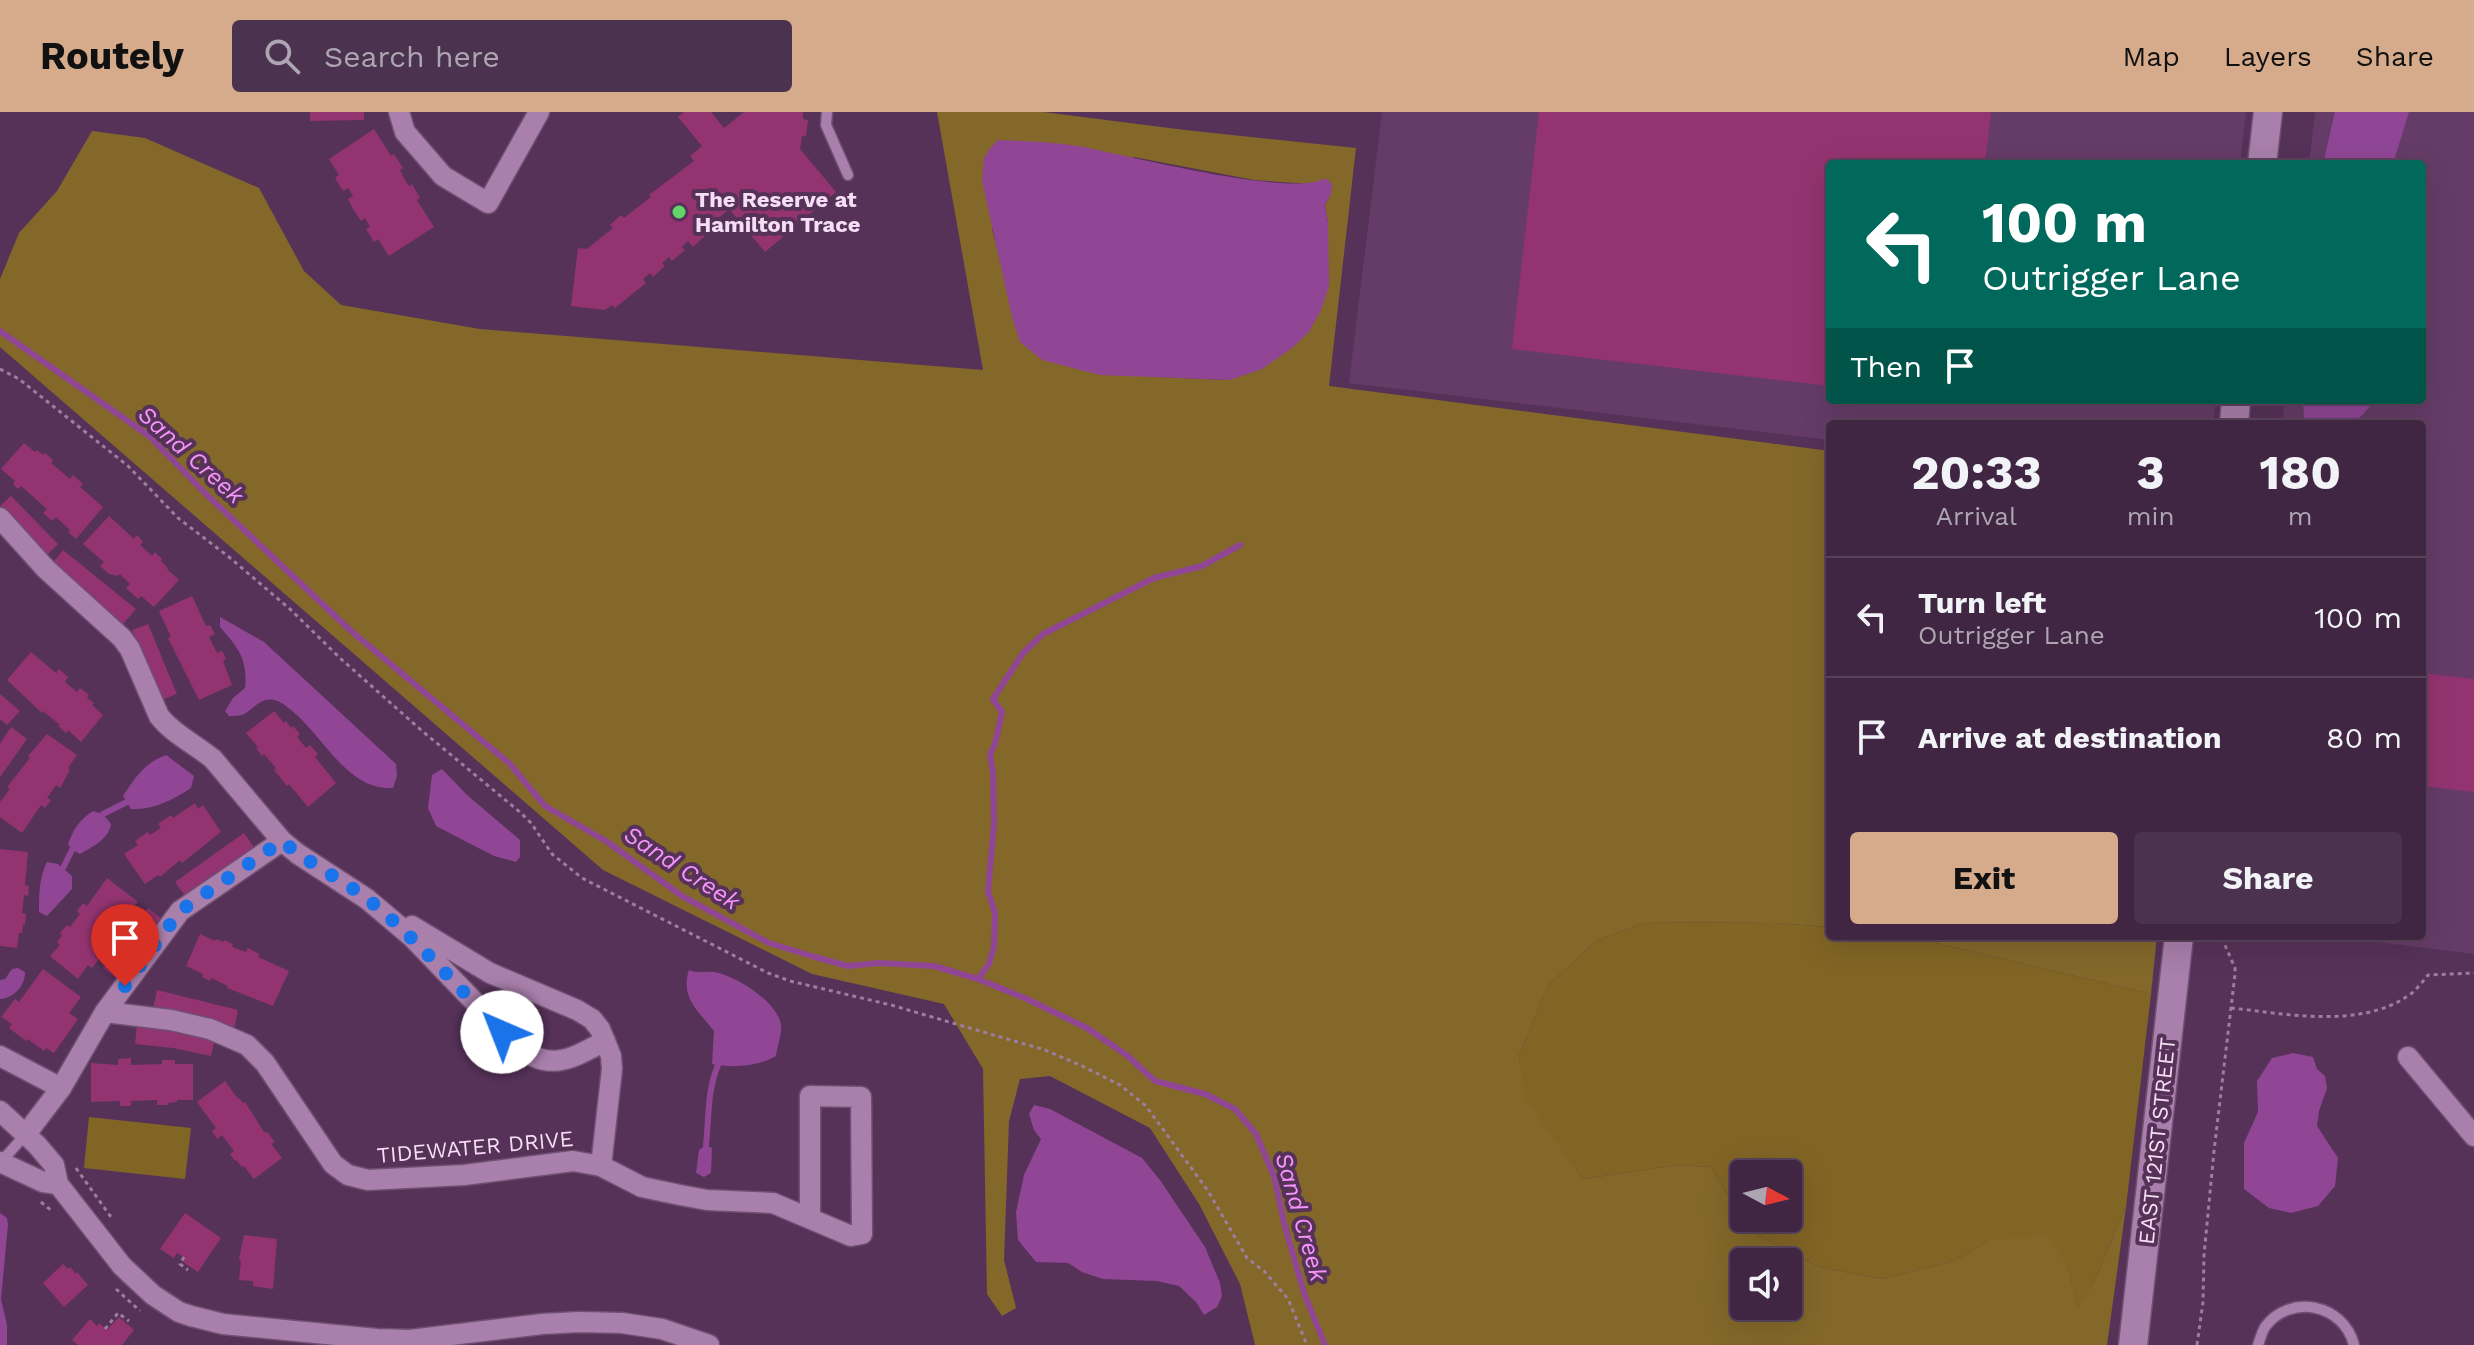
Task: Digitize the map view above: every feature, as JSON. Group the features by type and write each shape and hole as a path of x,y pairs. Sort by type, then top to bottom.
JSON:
{"street":[{"path":"399,112 405,132 443,176 488,203 539,112"},
{"path":"2262,160 2268,112"},
{"path":"0,518 46,569 122,638 130,649 159,716 175,733 213,759 282,841 367,899 490,973 592,1019 605,1041 612,1069 601,1166"},
{"path":"26,1134 61,1088 105,1012 180,911 282,841"},
{"path":"367,899 412,937 529,1056 554,1063 579,1055 605,1041"},
{"name":"EAST 121ST STREET","path":"2133,1345 2179,940"},
{"name":"TIDEWATER DRIVE","path":"105,1012 197,1026 247,1045 265,1063 333,1164 348,1175 368,1180 431,1178 573,1161 601,1166 642,1187 707,1200 773,1203 851,1236 862,1234 861,1097 810,1096 810,1217"},
{"path":"0,1056 61,1088"},
{"path":"2408,1057 2474,1136"},
{"path":"0,1111 54,1165 58,1184 122,1266 143,1287 179,1312 215,1323 317,1335 410,1340 542,1324 622,1323 662,1329 709,1345"},
{"path":"0,1162 43,1182 58,1184"}],"lane":[{"path":"827,112 826,125 848,175"},
{"path":"0,1162 26,1134"},
{"path":"2258,1345 2264,1329 2273,1319 2285,1311 2305,1307 2337,1315 2348,1327 2354,1345"}],"path":[{"path":"0,369 19,379 128,466 178,518 291,610 421,730 521,813 552,854 582,878 768,973 1045,1050 1120,1085 1146,1106 1208,1191 1247,1258 1265,1272 1288,1299 1307,1345"},
{"path":"2197,1345 2214,1151 2235,968 2223,940"},
{"path":"2231,1008 2333,1018 2355,1015 2404,997 2428,975 2474,973"},
{"path":"74,1166 111,1217"},
{"path":"184,1257 180,1264 188,1270"},
{"path":"105,1329 118,1313 129,1321"}],"shaded area":[{"path":"937,112 1043,112 1356,148 1329,386 1826,450 1826,927 1646,922 1596,941 1548,985 1519,1056 1526,1099 1583,1179 1678,1165 1711,1167 1730,1199 1730,1232 1751,1232 1782,1248 1730,1248 1730,1320 1802,1320 1802,1258 1819,1267 1882,1279 1954,1261 1988,1241 2048,1235 2068,1267 2078,1308 2095,1279 2126,1207 2107,1345 1255,1345 1240,1284 1199,1204 1150,1128 1050,1076 1020,1079 1009,1121 1004,1260 1016,1308 1002,1316 987,1294 983,1069 944,1004 812,974 603,870 0,347 0,279 19,233 57,191 92,131 145,138 259,188 304,271 341,305 480,329 983,370","holes":["1134,157 1254,180 1319,182 1331,194 1325,205 1328,223 1230,380 1158,377 1001,264 992,229"]},
{"path":"1382,112 2246,112 2240,160 1826,160 1826,404 2216,404 2214,420 1826,420 1826,440 1349,383"},
{"path":"2315,112 2474,112 2474,954 2360,940 2426,940 2426,420 2282,420 2284,404 2426,404 2426,160 2309,160"},
{"path":"2335,112 2409,112 2395,160 2324,160"},
{"path":"998,140 1078,146 1245,179 1307,183 1325,178 1332,184 1325,205 1329,286 1309,332 1262,369 1230,380 1100,375 1042,360 1020,342 982,181 984,158"},
{"path":"2303,404 2371,404 2356,420 2304,420"},
{"path":"220,617 264,642 396,764 397,776 393,788 377,787 362,781 337,760 303,721 277,701 265,700 242,715 229,716 225,711 233,698 245,688 245,669 237,648 220,627"},
{"path":"166,755 194,776 191,788 162,803 131,809 123,796 146,767"},
{"path":"442,769 520,840 520,857 516,862 494,856 436,826 428,808 432,775"},
{"path":"93,811 103,814 111,824 110,829 99,842 80,854 68,844 78,825"},
{"path":"47,862 58,864 72,876 72,889 47,916 39,912 39,893"},
{"path":"1646,922 1776,923 1826,927 1826,940 1923,940 2151,994 2126,1207 2095,1279 2078,1309 2068,1267 1988,1241 1954,1261 1882,1279 1819,1267 1802,1258 1802,1248 1782,1248 1751,1232 1802,1232 1802,1160 1730,1160 1730,1199 1711,1167 1678,1165 1583,1179 1525,1099 1519,1056 1548,985 1596,941"},
{"path":"1923,940 2157,940 2151,994"},
{"path":"12,969 25,972 21,986 14,994 0,999 0,980 5,979"},
{"path":"689,970 723,974 764,999 778,1016 781,1025 776,1056 744,1066 712,1064 714,1031 689,996"},
{"path":"2293,1053 2313,1057 2317,1069 2325,1076 2327,1088 2317,1126 2338,1158 2335,1186 2318,1206 2291,1213 2269,1208 2244,1189 2244,1143 2258,1112 2257,1081 2272,1058"},
{"path":"1034,1105 1050,1109 1142,1158 1205,1247 1220,1283 1222,1296 1217,1307 1204,1315 1196,1302 1179,1286 1157,1281 1103,1279 1068,1263 1036,1262 1018,1240 1016,1212 1024,1175 1041,1139 1034,1130 1029,1114"},
{"path":"89,1117 191,1128 185,1179 84,1168"},
{"path":"706,1145 712,1148 711,1173 704,1177 696,1173 699,1150"},
{"path":"0,1213 7,1218 8,1224 1,1299 7,1325 7,1345 0,1345"}],"building":[{"path":"310,112 364,112 364,120 310,121"},
{"name":"The Reserve at Hamilton Trace","path":"684,112 711,112 724,128 744,112 803,112 803,119 808,120 800,149 836,192 765,252 729,209 702,232 705,236 693,247 688,241 682,247 685,250 672,261 669,257 662,263 665,266 653,277 650,273 643,279 646,283 615,308 612,305 605,310 571,306 578,248 587,249 613,228 610,225 621,215 624,218 694,161 690,156 702,146 678,117"},
{"path":"1539,112 1991,112 1985,160 1826,160 1826,386 1512,349"},
{"path":"374,129 391,156 394,154 403,168 400,170 405,180 409,186 412,184 420,198 417,200 434,227 389,256 378,239 374,242 366,229 370,227 365,218 361,221 353,209 348,199 353,196 348,188 343,191 335,178 339,175 329,159"},
{"path":"24,443 35,452 45,453 53,460 51,463 70,479 73,475 83,484 80,487 103,507 76,539 56,517 52,521 43,513 47,509 21,486 18,489 13,484 15,481 1,469"},
{"path":"11,496 58,544 44,558 0,513 0,506"},
{"path":"109,516 134,539 137,535 143,542 140,545 152,556 155,552 179,580 154,607 126,588 130,584 120,574 109,574 100,566 104,562 83,544"},
{"path":"63,550 136,609 123,624 51,565"},
{"path":"192,596 206,626 210,625 215,634 209,637 217,653 222,651 226,659 223,661 232,685 199,700 168,638 171,637 159,611"},
{"path":"148,624 177,694 161,700 132,630"},
{"path":"31,652 56,673 59,669 68,677 65,682 77,692 80,688 89,695 87,698 103,715 81,742 42,713 7,680"},
{"path":"2426,673 2474,679 2474,792 2426,786"},
{"path":"0,694 20,711 7,725 0,719"},
{"path":"274,711 300,734 297,737 306,748 310,745 318,754 315,757 336,783 308,807 289,784 287,786 246,733"},
{"path":"11,727 27,739 0,777 0,744"},
{"path":"47,734 77,755 60,788 56,785 47,798 51,800 45,808 41,805 22,833 0,817 0,802 10,789 7,787 30,758 28,756"},
{"path":"195,803 198,809 203,805 221,832 182,863 180,860 160,877 158,875 145,884 124,854 138,845 135,841 161,828 158,824"},
{"path":"244,833 255,849 186,897 175,882"},
{"path":"0,849 28,852 25,885 29,886 28,896 24,895 22,913 26,914 25,925 19,933 17,948 0,946"},
{"path":"107,878 138,902 119,922 125,927 118,936 115,934 108,941 95,956 99,959 92,968 88,965 78,979 50,956 60,945 57,942 62,935 60,933 67,925 70,927 80,914 77,911 83,903 87,906"},
{"path":"148,908 162,919 117,979 103,968"},
{"path":"200,934 215,941 224,940 246,952 248,948 259,954 258,957 289,971 273,1006 227,988 211,978 210,981 186,966"},
{"path":"43,969 81,997 69,1013 78,1019 54,1053 46,1048 44,1051 28,1039 26,1041 9,1028 12,1024 1,1017 15,999 19,1002"},
{"path":"157,990 238,1010 234,1029 153,1009"},
{"path":"137,1025 215,1038 211,1056 135,1044"},
{"path":"131,1058 131,1065 162,1064 162,1060 193,1064 193,1100 177,1100 168,1105 157,1105 157,1100 131,1101 131,1106 120,1106 120,1101 91,1102 91,1063 118,1065 118,1059"},
{"path":"225,1081 275,1142 271,1144 282,1158 254,1179 244,1166 235,1161 230,1154 234,1151 222,1135 217,1139 212,1131 216,1128 197,1102"},
{"path":"185,1213 221,1238 198,1272 183,1262 185,1258 177,1253 174,1258 160,1249"},
{"path":"244,1235 277,1239 273,1289 253,1286 253,1281 239,1280"},
{"path":"63,1264 77,1272 88,1285 64,1307 43,1283"},
{"path":"119,1317 134,1330 122,1345 78,1345 72,1340 90,1319 107,1330"}],"waterway":[{"name":"Sand Creek","path":"0,331 149,436 350,630 509,763 545,806 606,841 682,896 769,943 815,957 848,966 879,963 934,966 978,979 1087,1028 1128,1056 1155,1081 1205,1094 1235,1109 1256,1134 1274,1176 1304,1293 1325,1345"},
{"path":"978,979 989,964 994,947 995,913 988,891 994,824 990,754 1002,712 993,699 1023,653 1043,634 1154,578 1202,566 1240,545"},
{"path":"103,814 127,802"},
{"path":"63,868 72,850"},
{"path":"706,1145 710,1095 718,1065"}],"place":[{"name":"The Reserve at Hamilton Trace","path":"679,212"}],"route":[{"path":"125,986 180,911 282,841 367,899 412,937 502,1032"}]}
